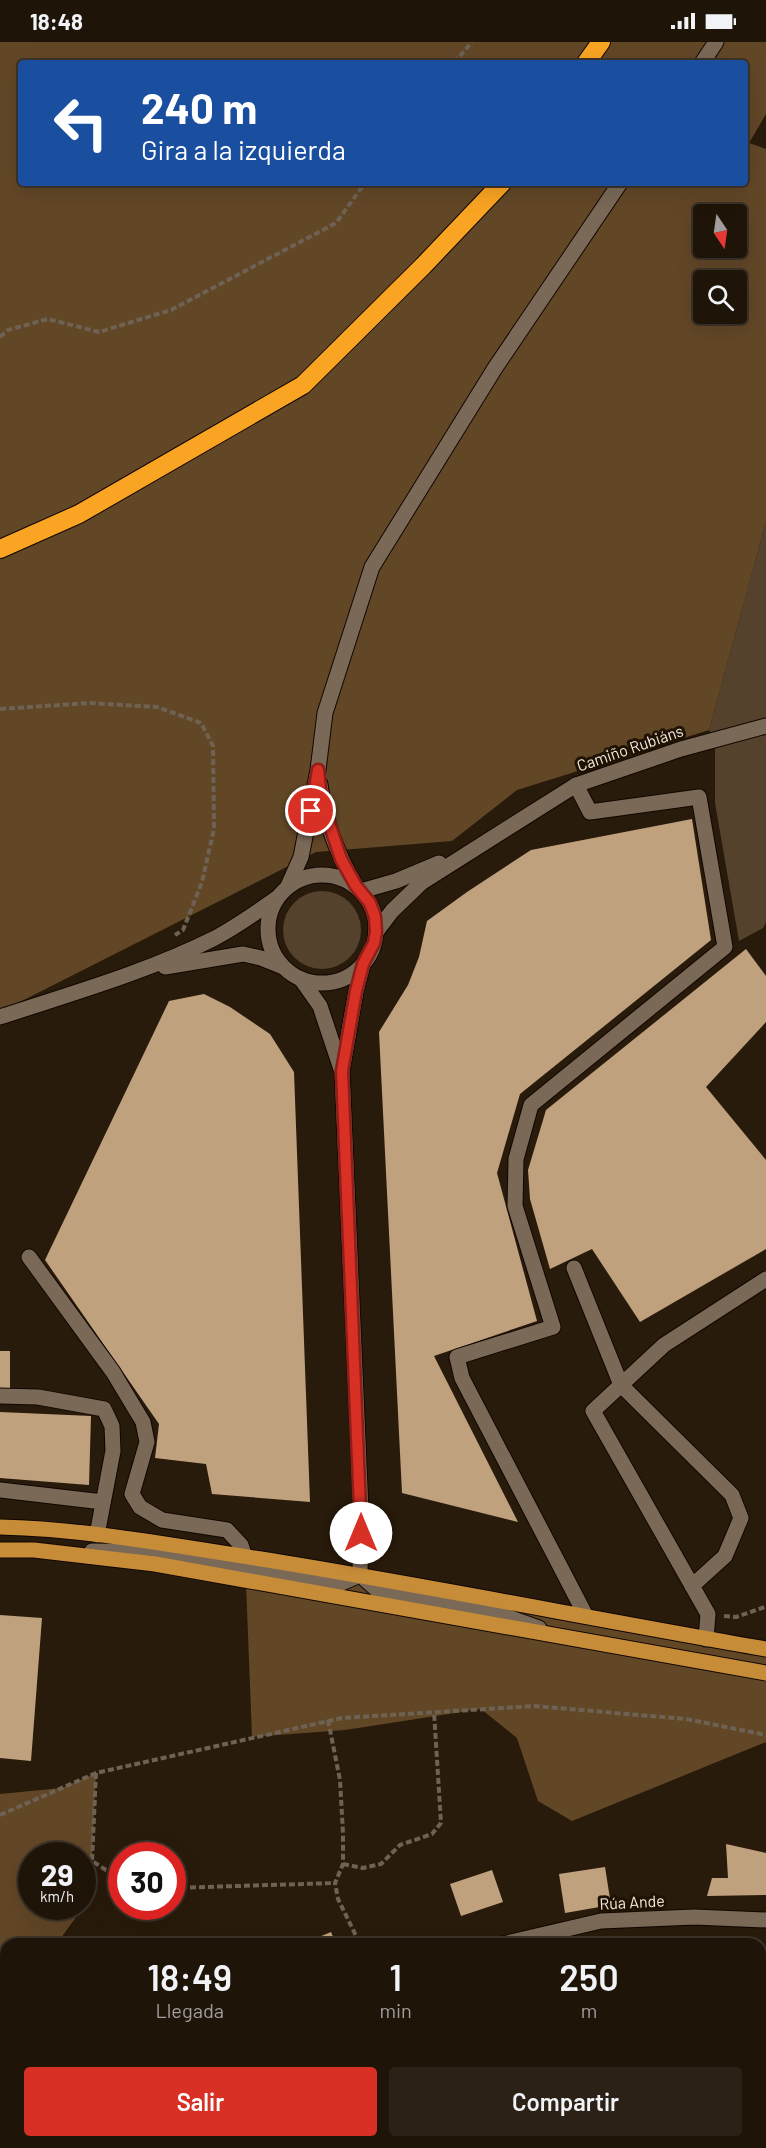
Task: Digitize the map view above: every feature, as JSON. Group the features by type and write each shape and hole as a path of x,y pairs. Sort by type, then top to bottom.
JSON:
{"highway":[{"path":"588,60 601,42"},
{"path":"0,549 80,514 303,385 423,266 499,186"}],"main road":[{"path":"0,1527 37,1528 97,1535 360,1575 766,1649"},
{"path":"0,1550 34,1550 155,1564 766,1673"}],"street":[{"path":"704,60 716,42"},
{"path":"283,967 274,955 268,933 271,910 301,857 318,770 325,713 372,567 495,368 618,186"},
{"name":"Camiño Rubiáns","path":"483,843 576,785 681,749 766,726"},
{"path":"301,979 321,982 341,980 353,973 370,954 376,932 375,917 370,903 358,889 341,859 321,799 318,770"},
{"path":"576,785 590,812 699,797 725,947 531,1105 516,1159 515,1206 553,1327 457,1357 462,1378 586,1616"},
{"path":"0,1017 138,972 215,938 247,919 304,878 322,874 340,878 358,889 396,880 483,843"},
{"path":"376,932 392,911 421,883 483,843"},
{"path":"138,972 243,954 283,967 301,979 320,1006 342,1071"},
{"path":"363,964 342,1071 361,1511 360,1575 377,1590 491,1611 563,1637"},
{"path":"29,1257 113,1372 143,1422 147,1442 132,1494 140,1507 162,1520 227,1530 241,1545 245,1557"},
{"path":"574,1268 621,1385 732,1495 741,1518 725,1556 692,1586"},
{"path":"706,1638 708,1614 593,1411 664,1345 766,1279"},
{"path":"0,1396 38,1397 104,1409 112,1426 113,1451 97,1535"},
{"path":"0,1490 103,1502"},
{"path":"34,1550 157,1552 339,1584 360,1575"},
{"name":"Rúa Ande","path":"529,1938 601,1921 694,1917 766,1920"}],"path":[{"path":"457,60 472,42"},
{"path":"0,337 8,330 48,319 99,332 171,310 336,223 363,186"},
{"path":"0,709 90,703 157,707 201,723 213,746 214,829 202,882 183,930 167,939"},
{"path":"708,1614 736,1617 766,1605"},
{"path":"0,1815 96,1773 342,1718 534,1706 686,1719 766,1735"},
{"path":"343,1864 363,1868 381,1864 400,1845 432,1834 441,1823 434,1712"},
{"path":"328,1720 340,1780 343,1864 335,1882 338,1899 357,1938"},
{"path":"96,1773 92,1861 108,1870"},
{"path":"186,1887 335,1882"}],"shaded area":[{"path":"0,42 766,42 766,114 749,143 766,149 766,522 709,730 517,790 452,841 316,852 0,1012"},
{"path":"766,522 766,922 763,928 739,941 715,803 715,740 709,730"},
{"path":"314,891 330,891 344,897 355,908 361,922 361,938 355,952 344,963 330,969 314,969 300,963 289,952 283,938 283,922 289,908 300,897"},
{"path":"245,1557 766,1649 766,1742 572,1821 538,1801 517,1738 481,1709 345,1730 252,1737"},
{"path":"96,1773 93,1842 18,1842 18,1920 74,1920 62,1938 0,1938 0,1794 62,1788"}],"building":[{"path":"692,819 711,940 520,1094 497,1173 537,1321 434,1356 518,1522 402,1493 379,1032 408,985 419,957 427,921 467,892 531,850"},
{"path":"746,949 766,976 766,1022 706,1087 766,1160 766,1249 640,1322 592,1249 550,1269 530,1199 528,1170 546,1110"},
{"path":"204,994 230,1007 270,1034 294,1072 310,1502 212,1494 206,1464 155,1458 159,1424 45,1260 169,1001"},
{"path":"0,1351 10,1351 10,1389 0,1388"},
{"path":"0,1412 91,1416 89,1485 0,1478"},
{"path":"0,1615 42,1618 31,1761 0,1758"},
{"path":"726,1844 766,1853 766,1895 707,1896 712,1878 728,1878"},
{"path":"605,1867 611,1905 565,1913 559,1874"},
{"path":"492,1870 503,1902 461,1916 450,1884"},
{"path":"331,1932 334,1938 316,1938"}],"route":[{"path":"311,811 318,770 321,799 341,859 356,886 370,903 375,917 374,943 363,964 356,991 342,1071 361,1533"}]}
